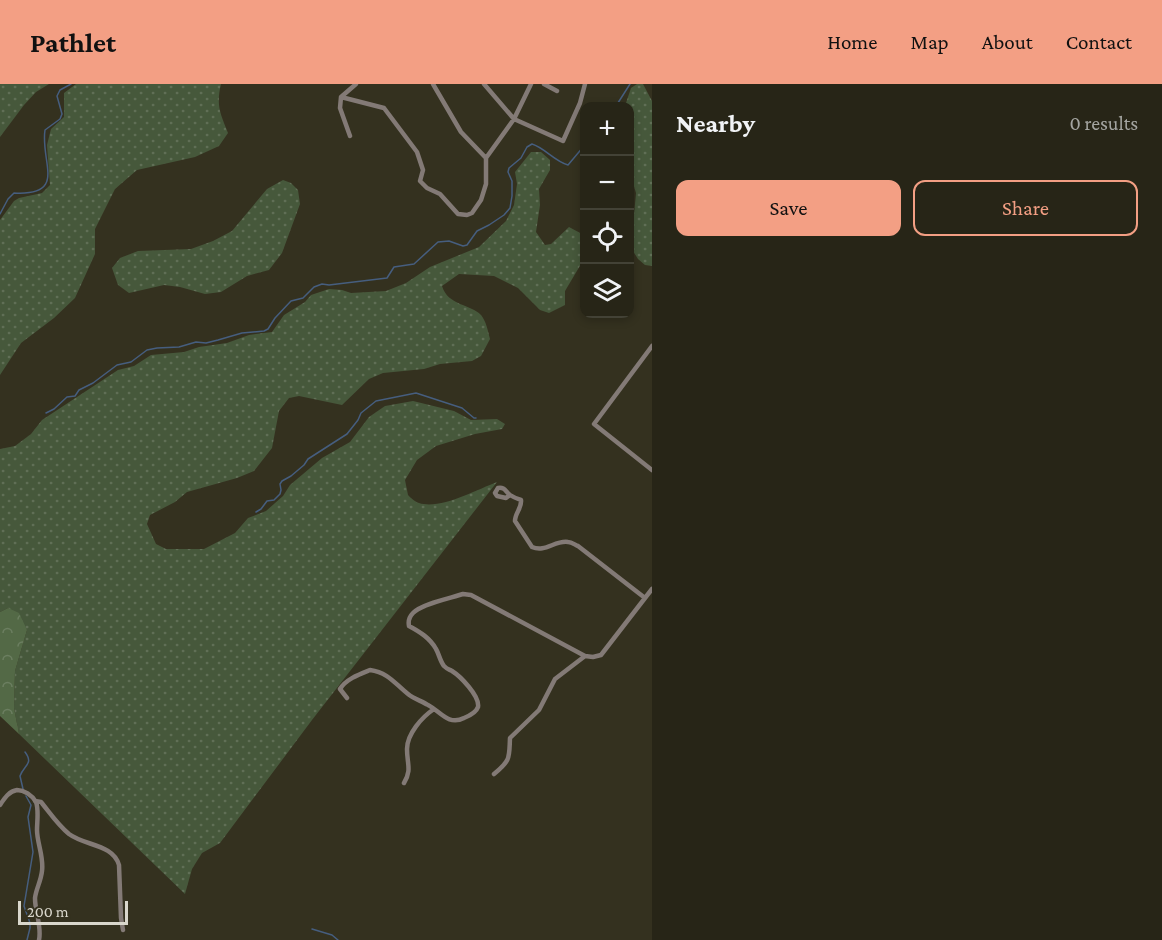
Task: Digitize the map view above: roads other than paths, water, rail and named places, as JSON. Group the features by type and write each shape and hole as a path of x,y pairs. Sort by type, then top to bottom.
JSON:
{"street":[{"path":"350,136 340,108 341,97 356,84"},
{"path":"434,84 461,132 486,158"},
{"path":"484,84 514,118 563,141 580,103 585,84"},
{"path":"341,97 384,108 417,152 423,170 420,181 427,188 440,194 458,214 467,215 472,213 481,200 486,184 486,158 514,118 531,84"},
{"path":"544,84 557,91"},
{"path":"652,346 594,424 652,468"},
{"path":"510,495 521,500 522,505 514,521 535,549 540,550 567,542 578,546 645,598"},
{"path":"347,698 340,689 342,685 370,670 384,674 408,695 430,705 445,718 453,721 461,720 476,711 478,706 474,693 458,676 443,665 437,650 424,634 409,626 408,620 412,614 443,600 463,594 471,595 585,656 593,657 600,655 652,589"},
{"path":"494,774 510,758 510,738 539,710 555,679 585,656"},
{"path":"404,783 410,772 407,747 409,739 423,718 434,709"},
{"path":"0,805 12,791 20,790 28,793 35,801 42,864 42,873 35,896 40,928 39,940"},
{"path":"35,801 41,802 63,829 72,836 112,852 117,858 120,918 123,930"}],"waterway":[{"path":"0,214 14,193 41,189 46,183 48,175 45,130 60,119 62,114 57,96 60,90 71,84"},
{"path":"619,102 630,84"},
{"path":"46,413 67,397 75,396 79,390 93,383 117,365 131,362 147,350 179,347 196,342 206,343 242,333 264,331 291,301 303,298 314,287 322,284 387,278 394,267 414,264 438,242 449,241 463,246 467,245 477,231 504,215 510,208 512,181 508,172 509,168 521,158 527,147 532,144 537,146 558,161 568,165 580,151"},
{"path":"256,512 267,501 274,500 280,494 282,481 291,476 308,459 347,434 361,413 376,401 416,393 462,408 476,418"},
{"path":"23,789 20,776 29,759 25,752"},
{"path":"26,796 31,805 28,817 33,852 24,906 30,923 27,940"},
{"path":"312,929 332,935 338,940"}]}
